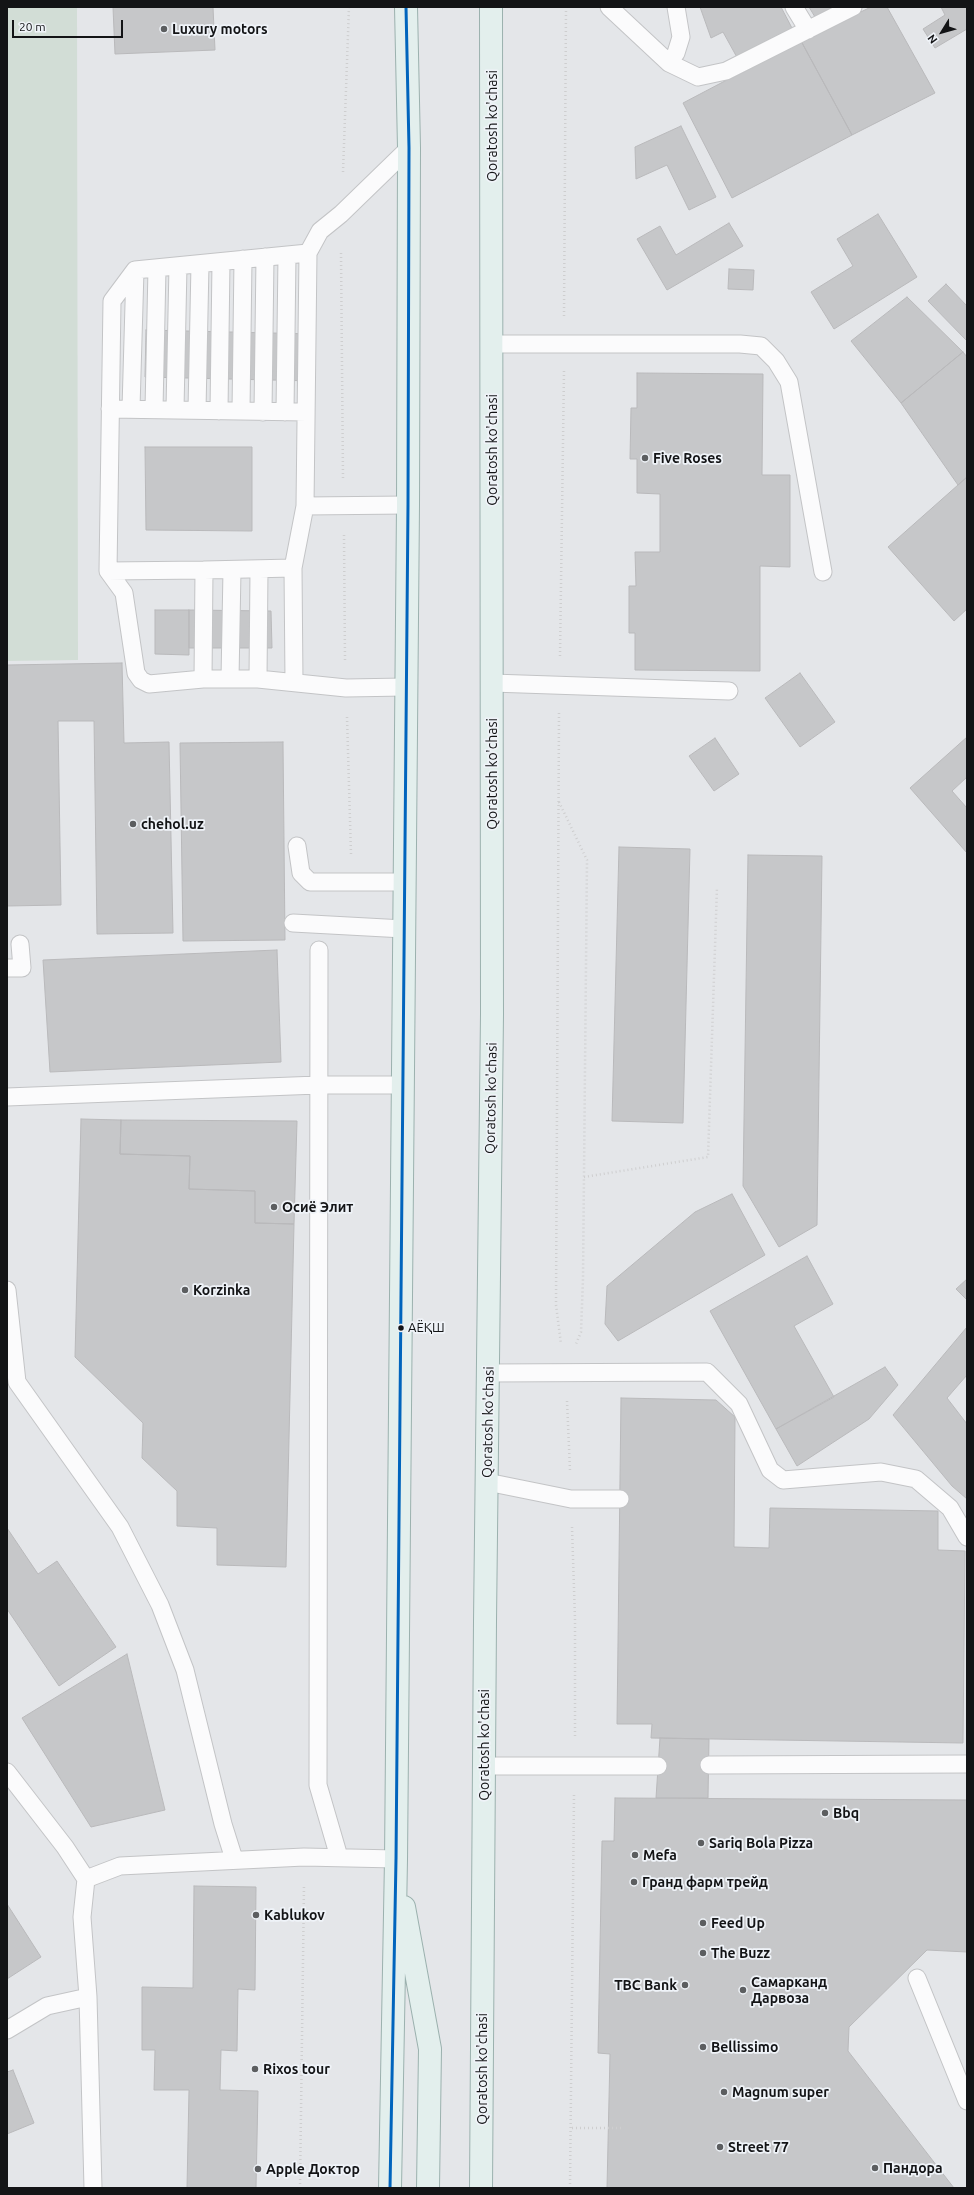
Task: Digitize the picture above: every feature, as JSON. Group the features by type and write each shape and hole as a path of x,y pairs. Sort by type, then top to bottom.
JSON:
{"main road":[{"path":"390,2188 396,1859 405,687 408,505 409,148 406,7"},
{"name":"Qoratosh ko'chasi","path":"482,2188 484,1766 492,1014 491,7"},
{"path":"396,1859 430,2049 428,2188"}],"lane":[{"path":"608,7 668,63 698,77 726,71 853,7"},
{"path":"668,63 676,53 681,37 676,7"},
{"path":"794,7 808,30"},
{"path":"294,682 293,568 305,506 308,253 320,231 341,214 409,148"},
{"path":"308,253 135,270 112,301 108,571 124,593 136,673 141,680 149,684 203,679 258,679 346,688 405,687"},
{"path":"285,412 287,255"},
{"path":"263,412 265,257"},
{"path":"241,411 244,259"},
{"path":"219,411 221,262"},
{"path":"197,410 200,264"},
{"path":"176,409 178,266"},
{"path":"154,409 157,268"},
{"path":"132,408 135,270"},
{"path":"492,344 740,344 761,346 776,361 789,382 823,572"},
{"path":"110,408 306,412"},
{"path":"305,506 344,504 408,505"},
{"path":"108,571 259,570 293,568"},
{"path":"203,679 204,570"},
{"path":"230,679 232,570"},
{"path":"258,679 259,570"},
{"path":"492,683 729,691"},
{"path":"297,846 301,873 310,882 352,880 404,882"},
{"path":"293,923 404,929"},
{"path":"7,968 22,968 20,944"},
{"path":"319,950 318,1785 340,1857"},
{"path":"7,1098 318,1085 403,1085"},
{"path":"7,1290 17,1382 120,1527 160,1605 185,1670 223,1824 234,1859"},
{"path":"488,1373 707,1372 739,1404 770,1470 783,1480 881,1472 916,1479 950,1508 967,1537"},
{"path":"487,1482 571,1500 620,1499"},
{"path":"709,1766 967,1764"},
{"path":"484,1766 658,1766"},
{"path":"7,1772 65,1847 86,1879 82,1917 88,1997 93,2188"},
{"path":"86,1879 120,1866 234,1859 304,1857 396,1859"},
{"path":"917,1978 967,2101"},
{"path":"7,2030 48,2006 88,1997"}],"path":[{"path":"349,7 341,214 346,688 352,880"},
{"path":"556,1305 566,7"},
{"path":"559,801 587,860 581,1332"},
{"path":"584,1176 708,1157 717,887"},
{"path":"300,2188 304,1857"},
{"path":"572,2128 622,2128"}],"shaded area":[{"path":"7,7 77,7 78,660 7,661"}],"building":[{"name":"Luxury motors","path":"113,7 213,7 215,50 115,54"},
{"path":"700,7 781,7 793,30 739,61 723,32 711,38"},
{"path":"809,7 834,7 815,17"},
{"path":"871,7 887,7 935,93 852,135 801,41"},
{"path":"941,7 967,7 967,29 935,48 923,29 945,15"},
{"path":"801,41 852,135 732,198 683,103"},
{"path":"681,126 716,197 689,210 667,165 636,179 635,147"},
{"path":"878,214 917,277 834,329 811,292 853,266 837,239"},
{"path":"729,223 743,246 667,290 637,239 660,226 676,255"},
{"path":"729,269 754,270 753,290 728,289"},
{"path":"946,284 967,306 967,341 928,301"},
{"path":"907,297 963,352 901,403 851,341"},
{"path":"146,330 314,334 313,381 145,377"},
{"path":"963,352 967,357 967,477 958,485 901,403"},
{"path":"637,373 763,374 762,475 790,475 790,567 760,566 760,671 635,670 635,633 629,633 629,586 636,586 635,552 660,552 660,494 637,493 637,459 630,459 631,408 637,408"},
{"path":"145,447 252,447 252,531 146,530"},
{"path":"967,477 967,609 954,621 888,547"},
{"path":"155,610 189,610 189,655 155,654"},
{"path":"189,610 271,611 272,648 189,648"},
{"name":"chehol.uz","path":"122,663 124,743 169,742 173,933 97,934 94,721 58,721 61,905 7,906 7,665"},
{"path":"800,673 835,722 800,747 765,698"},
{"path":"967,737 967,777 952,791 967,808 967,853 910,788"},
{"path":"715,738 739,774 714,791 689,756"},
{"path":"283,742 285,940 183,941 180,743"},
{"path":"619,847 690,849 683,1123 612,1121"},
{"path":"748,855 822,856 817,1225 779,1247 743,1186"},
{"path":"277,950 281,1062 50,1072 43,960"},
{"name":"Korzinka","path":"81,1119 121,1120 120,1154 190,1156 189,1189 255,1191 255,1223 294,1224 286,1567 217,1565 217,1528 177,1526 177,1491 142,1458 143,1423 75,1357"},
{"path":"121,1120 297,1121 294,1224 255,1223 255,1191 189,1189 190,1156 120,1154"},
{"path":"732,1194 765,1255 618,1341 605,1324 607,1286 695,1212"},
{"path":"807,1256 833,1304 794,1326 834,1397 776,1429 710,1311"},
{"path":"967,1279 967,1300 956,1289"},
{"path":"967,1327 967,1375 947,1398 967,1424 967,1499 952,1486 893,1415"},
{"path":"885,1367 898,1385 869,1419 797,1466 776,1429"},
{"path":"621,1398 716,1400 735,1417 734,1547 769,1548 770,1508 938,1511 938,1550 965,1551 963,1743 651,1738 652,1724 617,1724"},
{"path":"7,1528 38,1574 57,1561 116,1647 59,1686 7,1609"},
{"path":"127,1654 165,1810 91,1827 22,1718"},
{"path":"660,1738 709,1739 708,1798 656,1798"},
{"name":"Самарканд Дарвоза","path":"615,1798 967,1800 967,1952 927,1950 849,2027 848,2051 954,2188 607,2188 610,2054 598,2053 602,1841 614,1841"},
{"path":"194,1886 256,1887 255,1990 238,1989 237,2051 221,2050 220,2090 258,2091 256,2188 187,2188 189,2090 154,2090 155,2050 142,2050 142,1987 193,1988"},
{"path":"7,1904 41,1957 7,1979"},
{"path":"13,2070 34,2123 7,2134 7,2072"}],"transit line":[{"path":"390,2188 396,1859 408,505 409,148 406,7"}],"place":[{"name":"Luxury motors","path":"164,29"},
{"name":"Five Roses","path":"645,458"},
{"name":"chehol.uz","path":"133,824"},
{"name":"Осиё Элит","path":"274,1207"},
{"name":"Korzinka","path":"185,1290"},
{"name":"АЁҚШ","path":"401,1328"},
{"name":"Bbq","path":"825,1813"},
{"name":"Sariq Bola Pizza","path":"701,1843"},
{"name":"Mefa","path":"635,1855"},
{"name":"Гранд фарм трейд","path":"634,1882"},
{"name":"Kablukov","path":"256,1915"},
{"name":"Feed Up","path":"703,1923"},
{"name":"The Buzz","path":"703,1953"},
{"name":"TBC Bank","path":"685,1985"},
{"name":"Самарканд Дарвоза","path":"743,1990"},
{"name":"Bellissimo","path":"703,2047"},
{"name":"Rixos tour","path":"255,2069"},
{"name":"Magnum super","path":"724,2092"},
{"name":"Street 77","path":"720,2147"},
{"name":"Пандора","path":"875,2168"},
{"name":"Apple Доктор","path":"258,2169"}]}
